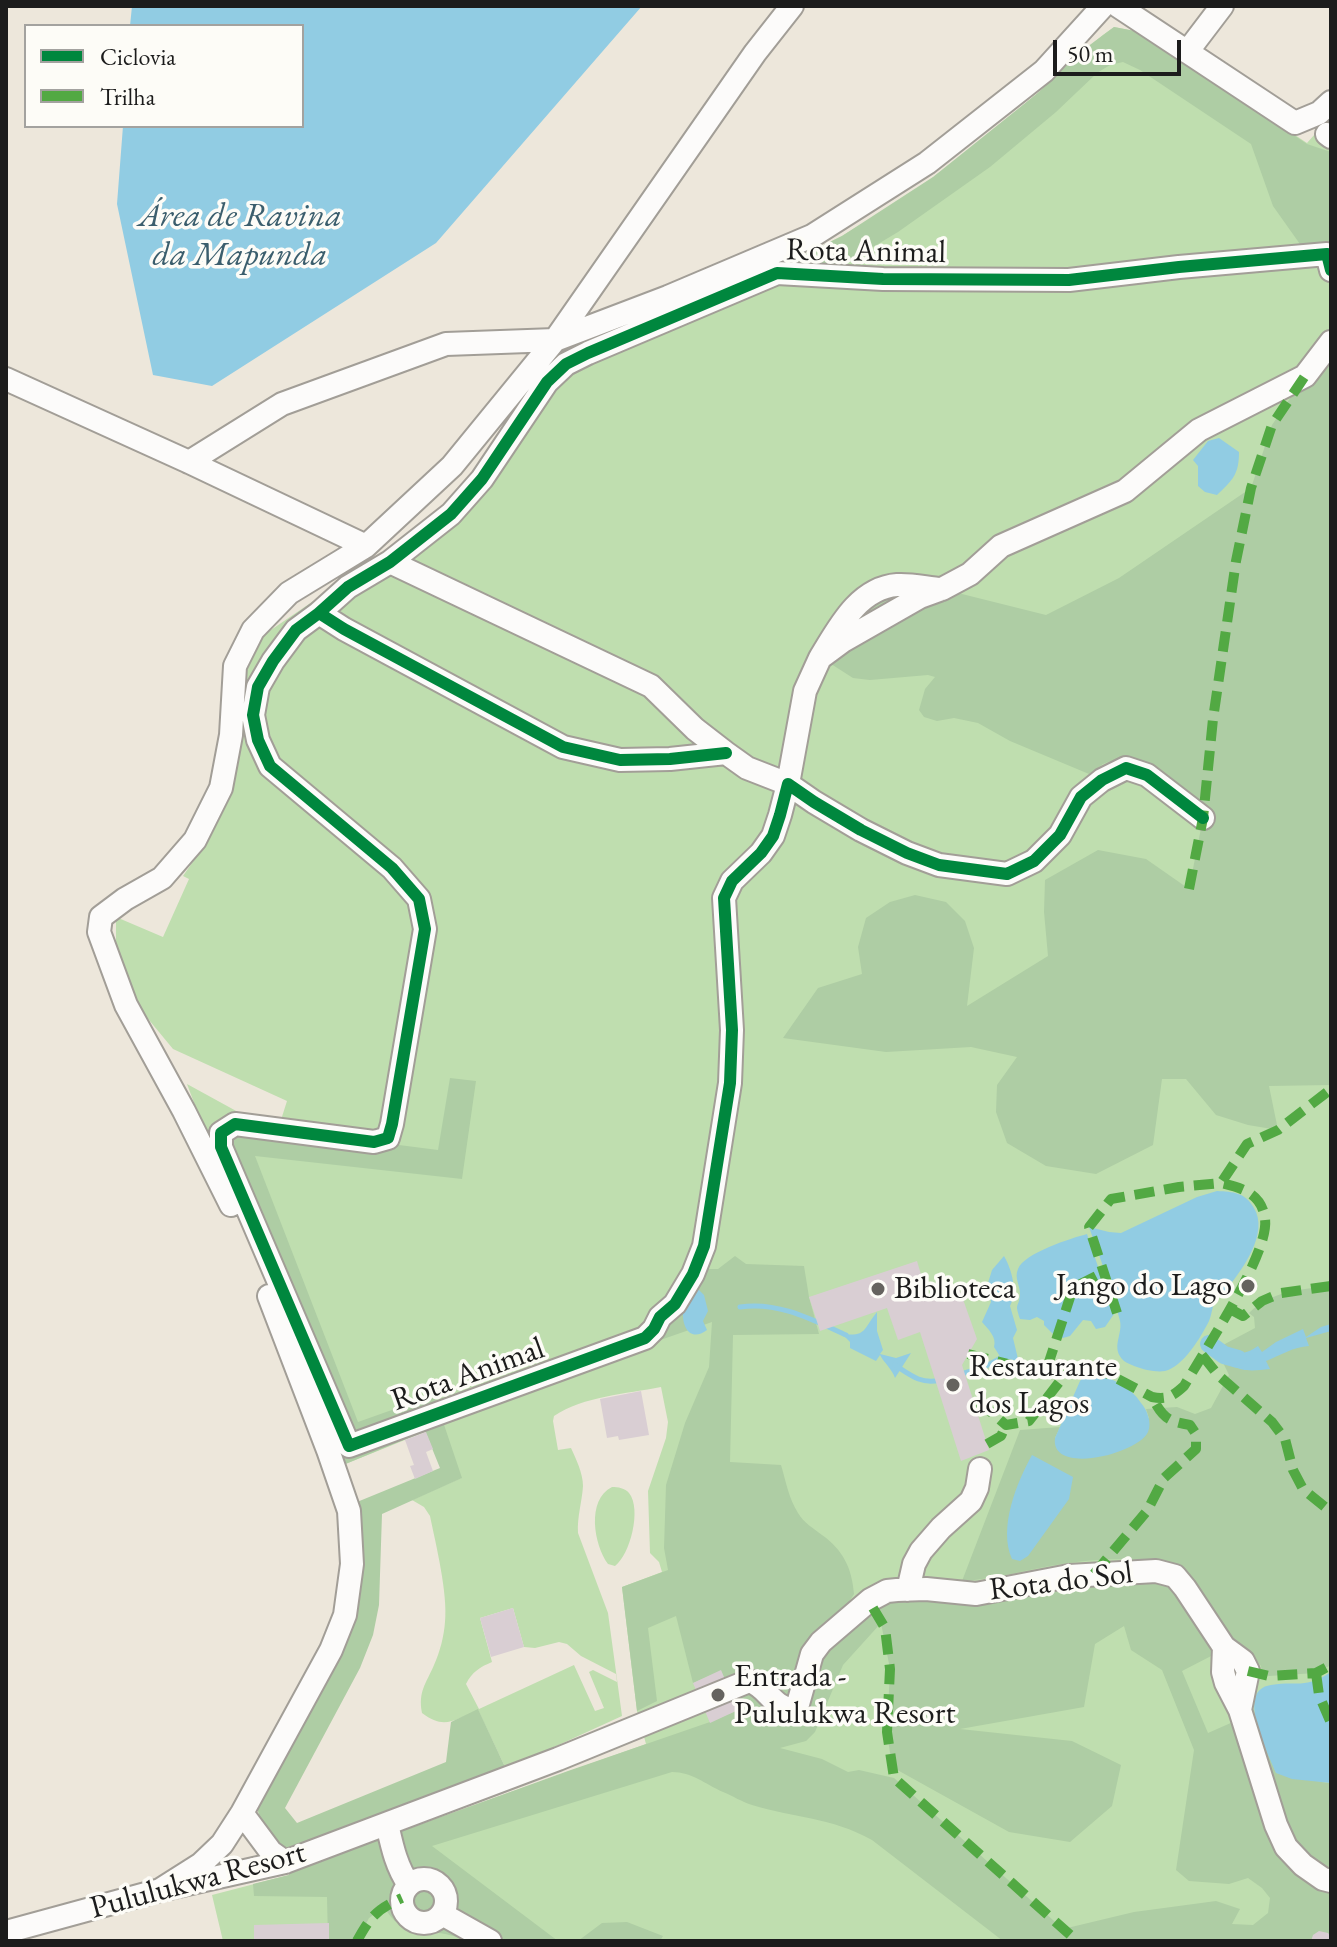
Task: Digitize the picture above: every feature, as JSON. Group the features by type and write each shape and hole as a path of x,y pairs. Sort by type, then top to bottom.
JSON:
{"street":[{"path":"160,1890 201,1864 222,1844 331,1650 345,1615 352,1564 349,1511 255,1258 184,1111 126,1005 99,932 101,917 162,878 195,840 221,788 231,735 235,666 253,630 289,593 366,546 452,466 555,340 755,53 792,6"},
{"path":"189,462 282,404 446,344 555,340 668,297 812,236 927,163 1034,80 1103,6"},
{"path":"1118,6 1295,123 1319,113 1331,102"},
{"path":"1187,52 1222,6"},
{"name":"Rota Animal","path":"1331,270 1327,254 1069,280 883,279 777,273 566,364 547,382 482,479 451,514 390,562 348,587 296,630 258,687 253,715 258,740 270,766 392,868 419,899 425,929 388,1138 374,1142 235,1124 221,1133 221,1147 349,1446 645,1338 660,1317 675,1304 693,1274 704,1246 730,1083 732,1030 724,898 732,881 761,853 773,836 788,784 805,691 820,658 860,601 895,585 942,589 970,574 1001,546 1125,491 1199,430 1305,376 1331,342"},
{"path":"6,379 366,546"},
{"path":"390,562 651,686 695,729 747,768 788,784 861,830 939,865 1007,874 1034,861 1060,835 1081,797 1102,780 1126,768 1147,775 1203,818"},
{"path":"319,613 563,747 620,760 726,753"},
{"path":"908,1590 914,1564 921,1551 971,1501 980,1469"},
{"name":"Rota do Sol","path":"702,1701 749,1681 758,1684 780,1708 791,1709 798,1704 812,1654 821,1642 887,1591 926,1589 976,1594 1069,1576 1156,1571 1175,1576 1224,1647 1243,1661 1248,1671 1240,1710 1268,1801 1286,1847 1303,1865 1331,1881"},
{"name":"Pululukwa Resort","path":"6,1932 160,1890 285,1862 702,1701"},
{"path":"242,1813 271,1852 285,1862"},
{"path":"387,1824 393,1853 409,1885"},
{"path":"422,1879 436,1882 445,1893 442,1914 423,1923 410,1917 405,1912 402,1898 409,1885 422,1879"},
{"path":"442,1914 490,1941"}],"green space":[{"path":"1114,27 1140,32 1307,143 1331,116 1331,1941 223,1941 212,1895 289,1875 288,1868 646,1744 637,1711 622,1587 662,1572 659,1562 650,1553 648,1491 666,1438 668,1422 661,1387 592,1400 554,1416 558,1450 571,1448 582,1476 578,1533 608,1613 622,1716 506,1769 478,1710 450,1722 437,1721 422,1713 422,1693 444,1633 445,1598 430,1516 424,1507 412,1500 461,1478 442,1425 343,1465 187,1084 249,1118 280,1123 287,1101 173,1049 135,1003 116,956 116,917 163,937 189,879 183,876 207,841 228,798 243,683 252,653 265,634 452,503 535,388 842,236 924,184 970,149","holes":["513,1608 524,1647 535,1648 559,1642 567,1644 581,1656 616,1674 617,1682 593,1670 589,1672 604,1708 595,1711 574,1665 479,1709 466,1684 477,1670 492,1662 480,1618"]},
{"path":"1114,27 1140,32 1307,144 1331,152 1331,265 1307,254 1273,206 1251,144 1140,70 1123,62 1097,73 990,167 898,232 833,271 787,263 842,236 933,177"},
{"path":"1331,342 1331,1085 1269,1086 1278,1130 1216,1115 1186,1079 1162,1079 1153,1145 1096,1174 1046,1166 1007,1143 996,1112 997,1085 1017,1057 971,1047 886,1052 783,1038 818,988 862,974 858,947 866,918 890,902 915,895 946,902 965,921 974,948 967,1006 1048,956 1045,880 1098,850 1146,859 1189,889 1203,818 1136,761 1119,758 1089,774 1010,741 978,723 954,718 937,721 924,717 919,710 925,689 935,677 853,678 828,662 873,599 942,589 1046,615 1119,578 1251,488 1272,425"},
{"path":"450,1078 476,1081 462,1179 255,1156 358,1422 434,1395 462,1478 382,1514 379,1605 373,1635 360,1668 285,1808 297,1823 446,1762 451,1722 478,1709 506,1769 290,1851 268,1832 257,1806 341,1651 359,1558 357,1502 440,1468 425,1431 343,1465 221,1147 235,1124 438,1150"},
{"path":"735,1256 746,1264 804,1266 819,1334 733,1335 730,1462 781,1465 800,1517 841,1553 849,1568 854,1594 790,1696 784,1698 725,1680 721,1671 693,1683 676,1616 648,1628 657,1701 637,1711 622,1587 668,1570 664,1548 666,1485 685,1423 709,1367 712,1322 646,1345 701,1269 718,1269"},
{"path":"1331,1286 1331,1665 1316,1673 1262,1674 1261,1666 1249,1651 1232,1643 1175,1565 1119,1559 1090,1560 962,1581 1020,1430 1060,1427 1055,1438 1149,1418 1146,1409 1177,1407 1195,1414 1211,1408 1229,1375 1217,1350 1255,1328 1254,1317 1249,1313 1277,1296"},
{"path":"612,1487 627,1491 633,1500 634,1510 629,1542 615,1566 608,1564 603,1556 595,1523 598,1502"},
{"path":"1154,1578 1169,1582 1217,1653 1182,1671 1208,1733 1242,1718 1253,1709 1276,1773 1331,1783 1331,1941 1003,1941 872,1840 857,1832 748,1804 692,1776 672,1772 432,1846 558,1941 465,1941 441,1933 402,1927 384,1907 369,1918 357,1941 328,1941 327,1897 254,1896 253,1884 289,1875 288,1868 400,1832 710,1722 738,1710 732,1696 747,1690 781,1719 796,1720 804,1709 823,1654 873,1608 891,1602","holes":["881,1623 890,1669 887,1732 892,1767 1009,1832 1070,1842 1112,1806 1121,1765 1072,1741 960,1729 1084,1707 1095,1644 1124,1626 1131,1650 1162,1670 1194,1750 1176,1870 1189,1881 1229,1884 1248,1878 1270,1898 1268,1913 1253,1925 1232,1924 1240,1909 1216,1901 1134,1912 1063,1929 894,1778 859,1770 848,1772 822,1759 780,1748 806,1741 815,1732 843,1665"]},
{"path":"627,1922 663,1936 660,1941 578,1941 602,1923"}],"water":[{"name":"Área de Ravina da Mapunda","path":"132,6 642,6 436,243 212,386 153,375 117,204 123,128 304,128 304,24 130,24"},
{"path":"1219,438 1239,452 1234,476 1217,495 1205,492 1198,486 1198,466 1193,460 1208,441"},
{"path":"1217,1191 1243,1196 1254,1208 1258,1228 1252,1250 1233,1281 1215,1301 1209,1321 1185,1358 1165,1371 1147,1370 1129,1364 1118,1351 1120,1321 1089,1227 1121,1233 1197,1197"},
{"path":"1087,1234 1114,1314 1105,1327 1096,1329 1091,1321 1083,1320 1070,1336 1063,1338 1053,1334 1037,1317 1020,1319 1017,1275 1022,1263 1049,1247"},
{"path":"1004,1256 1013,1281 1014,1294 1010,1306 1017,1330 1013,1338 1019,1363 1001,1358 994,1347 993,1337 982,1322 991,1302 988,1283 992,1270"},
{"path":"698,1289 704,1295 708,1311 703,1321 707,1330 692,1334 684,1323 684,1304 690,1292"},
{"path":"877,1312 877,1331 883,1350 880,1354 896,1358 911,1353 895,1378 880,1355 876,1361 850,1348 850,1342 842,1334 860,1333"},
{"path":"1331,1324 1331,1331 1306,1338 1309,1346 1266,1361 1270,1369 1240,1369 1217,1350 1238,1353 1258,1346 1262,1352 1303,1329 1306,1337"},
{"path":"1095,1373 1121,1384 1137,1397 1148,1416 1148,1432 1129,1448 1113,1454 1080,1459 1066,1456 1057,1450 1055,1438 1080,1381 1084,1376"},
{"path":"1032,1455 1073,1477 1069,1499 1028,1556 1020,1561 1012,1559 1008,1547 1008,1520 1015,1492"},
{"path":"1331,1672 1331,1783 1292,1779 1276,1773 1257,1724 1255,1698 1260,1689 1271,1685 1307,1683"}],"building":[{"path":"917,1261 925,1296 958,1285 977,1339 962,1365 989,1450 961,1461 920,1332 898,1340 887,1308 820,1331 809,1297"},
{"path":"641,1391 649,1435 619,1440 618,1436 607,1438 600,1399"},
{"path":"426,1432 433,1449 426,1452 433,1471 415,1479 410,1466 414,1465 405,1440"},
{"path":"513,1608 524,1647 491,1657 480,1618"},
{"path":"721,1670 738,1710 710,1723 693,1683"},
{"path":"329,1923 329,1941 254,1941 254,1925"},
{"path":"1319,1931 1328,1933 1331,1941 1311,1941"}],"waterway":[{"path":"740,1307 782,1309 846,1335"},
{"path":"1209,1344 1224,1355 1238,1359"},
{"path":"958,1375 1001,1358"},
{"path":"895,1365 922,1380 940,1380"}],"marked path":[{"path":"1189,889 1203,818 1213,719 1236,561 1251,488 1272,425 1305,376"},
{"path":"1117,1313 1089,1227 1111,1199 1221,1183 1247,1144 1278,1130 1331,1089"},
{"path":"976,1408 983,1405 1006,1425 1029,1421 1071,1367 1095,1367 1152,1397 1170,1396 1184,1386 1247,1278 1264,1235 1265,1219 1256,1198 1244,1190 1221,1183"},
{"path":"1047,1368 1073,1288 1104,1272"},
{"path":"1230,1309 1243,1316 1262,1301 1281,1293 1331,1286"},
{"path":"968,1354 1028,1369 1054,1368"},
{"path":"1202,1355 1218,1375 1272,1422 1285,1439 1293,1470 1303,1489 1331,1512"},
{"path":"1094,1574 1147,1511 1164,1478 1196,1449 1196,1434 1190,1425 1166,1417 1152,1397"},
{"path":"987,1444 1001,1436 1006,1425"},
{"path":"873,1608 885,1628 890,1669 887,1732 894,1778 1077,1941"},
{"path":"1248,1671 1269,1676 1316,1673 1331,1665"},
{"path":"1316,1673 1319,1695 1331,1723"},
{"path":"357,1941 375,1915 402,1898"}],"cycle path":[{"path":"726,753 620,760 563,747 319,613 348,587 390,562 451,514 482,479 547,382 566,364 777,273 883,279 1069,280 1327,254 1331,270"},
{"path":"319,613 296,630 273,661 258,687 253,715 258,740 270,766 392,868 419,899 425,929 392,1124 388,1138 374,1142 235,1124 221,1133 221,1147 349,1446 645,1338 660,1317 675,1304 693,1274 704,1246 730,1083 732,1030 724,898 732,881 761,853 773,836 788,784 861,830 907,853 939,865 1007,874 1034,861 1060,835 1081,797 1102,780 1126,768 1147,775 1203,818"}],"place":[{"name":"Jango do Lago","path":"1248,1286"},
{"name":"Biblioteca","path":"878,1289"},
{"name":"Restaurante dos Lagos","path":"953,1385"},
{"name":"Entrada - Pululukwa Resort","path":"718,1695"}]}
